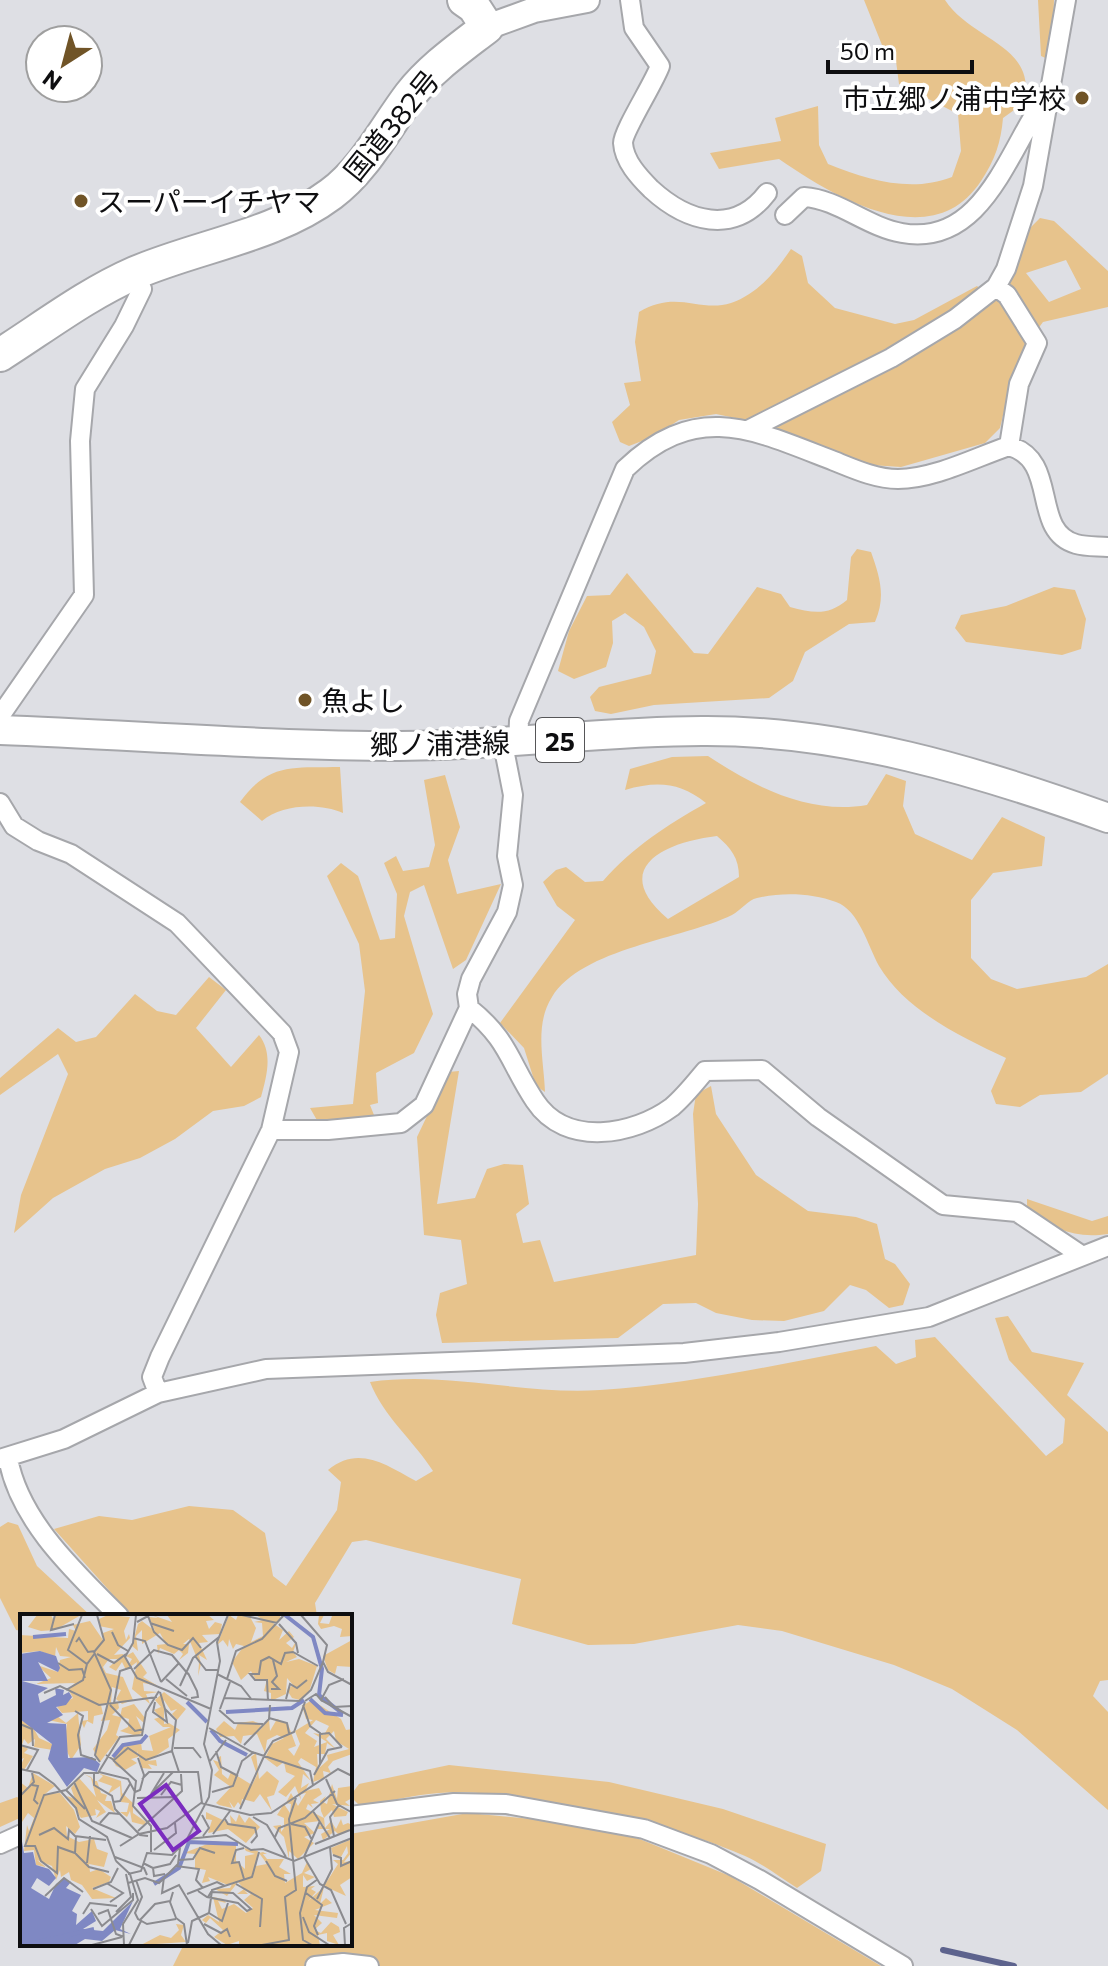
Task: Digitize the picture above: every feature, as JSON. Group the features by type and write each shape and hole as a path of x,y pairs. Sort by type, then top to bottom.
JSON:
{"highway":[{"path":"464,0 474,7 487,27"},
{"name":"国道382号","path":"0,355 95,294 134,274 289,219 333,193 362,162 412,93 450,55 487,27"}],"main road":[{"name":"郷ノ浦港線","path":"0,730 398,746 511,743 700,731 784,735 900,754 1108,818"}],"street":[{"path":"487,27 534,10 587,0"},
{"path":"630,0 634,28 660,66 623,140 625,155 641,179 694,219 725,220 756,207 767,193"},
{"path":"748,430 891,358 955,319 996,287 1026,213 1053,87 1066,0"},
{"path":"785,215 804,197 818,198 864,222 904,233 933,232 959,223 989,192 1033,112 1053,87"},
{"path":"0,716 84,595 80,441 85,389 124,326 142,289 134,274"},
{"path":"996,287 1007,295 1037,343 1019,384 1009,446"},
{"path":"271,1130 328,1130 401,1123 424,1105 469,1008 467,994 471,979 507,912 513,885 507,856 513,795 511,743 625,469 637,457 689,430 721,424 748,430 858,471 900,479 1009,446 1024,450 1034,459 1055,529 1076,544 1108,547"},
{"path":"0,803 14,826 38,841 71,854 177,923 282,1033 289,1052 271,1130 152,1377 158,1393"},
{"path":"469,1008 494,1028 506,1045 536,1103 551,1117 572,1129 632,1130 674,1105 705,1071 762,1070 818,1117 943,1205 1017,1212 1081,1255"},
{"path":"117,1614 47,1537 12,1481 4,1458 64,1439 158,1393 266,1369 684,1353 779,1342 929,1317 1108,1246"},
{"path":"352,1816 454,1803 506,1804 644,1829 711,1854 903,1966"},
{"path":"0,1844 20,1835"},
{"path":"315,1966 343,1963 369,1966"}],"shaded area":[{"path":"864,0 945,0 957,14 1000,45 1021,68 1026,84 1024,103 1003,118 1001,135 986,173 961,203 936,215 910,217 882,212 827,189 779,159 719,169 710,153 781,141 775,118 818,106 819,145 828,164 858,175 905,184 937,182 952,177 961,151 958,114 899,84 896,61 888,60"},
{"path":"1038,0 1054,0 1052,61 1041,56"},
{"path":"1040,218 1054,221 1108,271 1108,307 1043,322 1026,345 1011,382 1000,428 985,443 901,467 871,465 740,419 716,414 679,420 655,436 629,446 620,442 612,422 630,405 624,383 641,381 635,342 639,312 665,302 719,305 741,299 766,281 791,249 802,256 808,283 835,308 895,324 914,320 977,286 991,299 1027,231","holes":["1066,260 1081,289 1049,302 1026,273"]},
{"path":"857,549 871,552 879,579 881,595 875,622 849,624 805,652 793,681 769,698 654,705 611,714 595,711 590,697 599,687 651,674 656,651 644,627 625,613 612,621 613,643 606,667 574,679 558,671 569,631 587,596 610,595 627,573 694,653 708,654 757,587 781,594 790,607 798,609 820,612 840,605 847,600 851,557"},
{"path":"1054,587 1075,590 1086,619 1081,649 1062,655 966,642 955,628 961,615 1006,606"},
{"path":"708,756 764,788 824,806 867,805 886,774 906,781 903,806 915,834 972,860 1002,817 1045,837 1042,866 993,873 971,900 971,958 991,979 1017,989 1086,977 1108,964 1108,1074 1081,1092 1040,1095 1020,1107 996,1104 991,1091 1006,1058 935,1021 903,996 879,966 857,920 844,906 817,897 787,894 754,899 732,915 609,956 566,980 546,1008 541,1043 545,1092 536,1086 524,1048 500,1023 575,920 557,906 543,882 556,870 566,867 585,882 603,881 651,838 706,803 686,791 667,785 625,790 630,769 672,757","holes":["717,836 736,859 739,877 668,919 651,901 643,885 643,872 650,861 663,851 679,844"]},
{"path":"340,767 343,813 313,807 290,808 262,821 240,802 261,780 272,774 296,768"},
{"path":"445,775 460,827 448,860 457,894 501,884 466,960 453,969 424,885 410,892 404,916 433,1014 414,1053 376,1073 378,1103 370,1105 374,1115 318,1122 310,1108 353,1104 365,991 359,944 327,876 341,863 358,876 380,940 395,938 397,894 384,863 396,856 403,871 429,867 435,845 424,780"},
{"path":"209,977 226,990 196,1028 231,1067 259,1035 267,1057 261,1097 244,1106 213,1111 175,1139 140,1158 105,1169 53,1198 14,1233 21,1195 68,1074 58,1054 0,1095 0,1078 58,1028 76,1042 96,1037 135,994 157,1011 176,1015"},
{"path":"459,1071 437,1204 475,1198 487,1169 504,1164 523,1165 529,1204 516,1214 523,1243 540,1240 554,1282 696,1255 698,1204 693,1114 696,1094 711,1086 716,1114 756,1175 808,1211 856,1217 877,1224 885,1259 895,1264 910,1284 903,1305 889,1308 866,1290 850,1285 824,1311 784,1321 752,1320 716,1313 696,1303 663,1304 618,1338 442,1343 436,1315 440,1293 467,1284 461,1240 424,1235 417,1137 448,1072"},
{"path":"1027,1199 1092,1221 1108,1216 1108,1234 1075,1234 1056,1228 1027,1212"},
{"path":"1008,1316 1032,1352 1084,1363 1067,1395 1108,1432 1108,1680 1100,1681 1093,1696 1108,1712 1108,1810 1017,1730 952,1689 894,1665 782,1631 738,1625 634,1644 588,1645 512,1624 521,1579 366,1540 352,1542 315,1603 317,1614 130,1614 54,1529 99,1516 132,1520 189,1506 233,1510 265,1533 273,1576 286,1586 337,1510 341,1482 328,1470 350,1459 361,1458 382,1463 416,1481 433,1471 383,1406 370,1382 428,1379 571,1391 600,1390 704,1378 876,1346 896,1364 916,1357 915,1340 935,1337 1046,1456 1063,1443 1065,1419 1009,1360 995,1318"},
{"path":"8,1522 18,1525 37,1566 89,1614 20,1614 20,1631 16,1630 0,1598 0,1527"},
{"path":"449,1765 609,1782 723,1809 826,1844 821,1871 797,1888 752,1859 637,1820 550,1802 471,1793 439,1793 360,1806 352,1798 359,1784"},
{"path":"20,1799 20,1818 0,1827 0,1803"},
{"path":"468,1813 594,1825 642,1840 730,1876 881,1966 173,1966 183,1946 352,1946 352,1834"}],"waterway":[{"path":"943,1950 1014,1966"}],"place":[{"name":"市立郷ノ浦中学校","path":"1082,98"},
{"name":"スーパーイチヤマ","path":"81,201"},
{"name":"魚よし","path":"305,700"}]}
